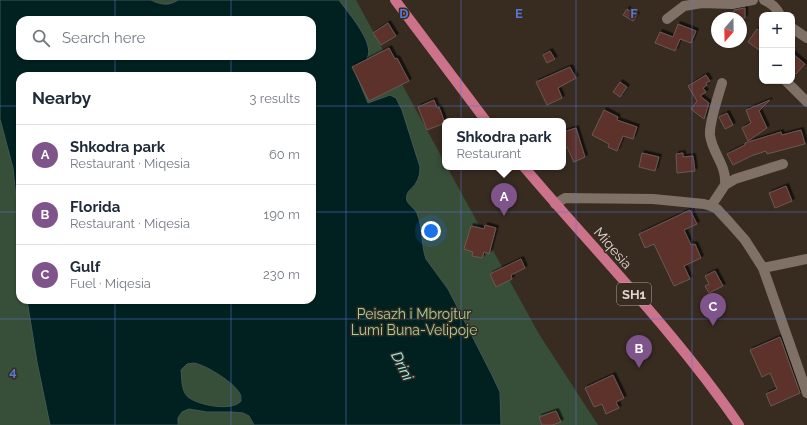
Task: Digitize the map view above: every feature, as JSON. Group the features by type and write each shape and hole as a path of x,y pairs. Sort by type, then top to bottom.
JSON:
{"main road":[{"path":"395,0 484,118"},
{"name":"Miqesia","path":"527,170 649,310 693,363 739,425"}],"street":[{"path":"667,20 684,6 702,3 732,4 753,0"},
{"path":"764,0 772,3 779,12"},
{"path":"795,30 807,38"},
{"path":"711,206 725,185 726,178 724,169 710,137 710,129 722,83"},
{"path":"789,84 807,102"},
{"path":"725,185 741,177 783,164"},
{"path":"555,204 565,198 607,198 684,201 711,206 717,209 745,240 763,268 807,393"},
{"path":"763,268 807,259"}],"green space":[{"name":"Peisazh i Mbrojtur Lumi Buna-Velipoje","path":"0,0 356,0 442,158 442,170 449,170 539,334 598,425 0,425"}],"water":[{"name":"Peisazh i Mbrojtur Lumi Buna-Velipoje","path":"0,0 151,0 165,4 178,0 339,0 355,21 366,39 368,56 364,62 353,67 368,103 390,95 396,98 402,110 420,167 418,179 406,198 416,211 419,219 426,259 448,289 500,392 501,425 254,425 249,416 243,413 207,412 189,409 182,412 178,418 178,425 50,425 37,362 28,304 316,304 316,72 16,72 16,197 13,168 0,119","holes":["187,364 199,364 220,375 232,385 240,395 241,401 237,404 223,407 199,403 188,397 183,388 181,370"]}],"building":[{"path":"745,8 745,12 734,12 734,10"},
{"path":"627,9 637,15 633,21 623,15"},
{"path":"388,23 396,36 381,45 373,33"},
{"path":"678,24 696,31 691,43 680,39 675,51 655,43 660,32 673,37"},
{"path":"757,29 759,30 759,50 748,42"},
{"path":"389,48 395,59 397,58 409,81 369,101 352,67"},
{"path":"550,51 555,59 547,63 543,55"},
{"path":"795,56 805,64 796,74 795,73"},
{"path":"570,67 576,78 558,88 562,98 547,105 536,82"},
{"path":"706,75 710,81 706,83 707,85 703,88 706,92 700,96 709,103 704,119 691,109 697,101 688,86"},
{"path":"620,82 627,87 620,97 613,92"},
{"path":"434,100 437,108 439,107 443,118 442,124 427,130 418,107"},
{"path":"770,100 759,111 767,128 748,141 742,128 751,123 746,110"},
{"path":"604,110 618,117 617,120 637,127 633,139 623,136 617,151 608,147 609,144 592,135"},
{"path":"727,113 733,125 725,129 719,117"},
{"path":"576,128 585,157 574,162 566,147 566,131"},
{"path":"801,130 805,144 767,154 766,151 751,156 733,165 727,154 745,145 745,143 781,132 782,135"},
{"path":"642,153 659,157 655,171 639,167"},
{"path":"683,153 683,157 693,156 695,171 677,173 676,154"},
{"path":"786,186 792,201 775,208 769,193"},
{"path":"690,210 697,224 684,230 691,245 695,244 701,258 684,266 690,279 674,286 654,244 645,248 639,234"},
{"path":"485,225 496,228 489,254 484,252 482,258 472,256 473,252 464,249 471,226 484,229"},
{"path":"521,259 525,268 511,275 512,279 496,287 490,274"},
{"path":"715,271 723,286 709,293 705,286 709,284 705,276"},
{"path":"780,337 800,393 771,406 766,394 777,389 770,373 762,377 750,350"},
{"path":"613,375 624,398 616,402 619,408 606,414 602,404 594,407 585,388"},
{"path":"556,411 561,422 552,425 542,425 539,417"}],"place":[{"name":"Shkodra park","path":"504,216"},
{"name":"Gulf","path":"713,326"},
{"name":"Florida","path":"639,368"}],"water label":[{"name":"Drini","path":"402,366"}]}
